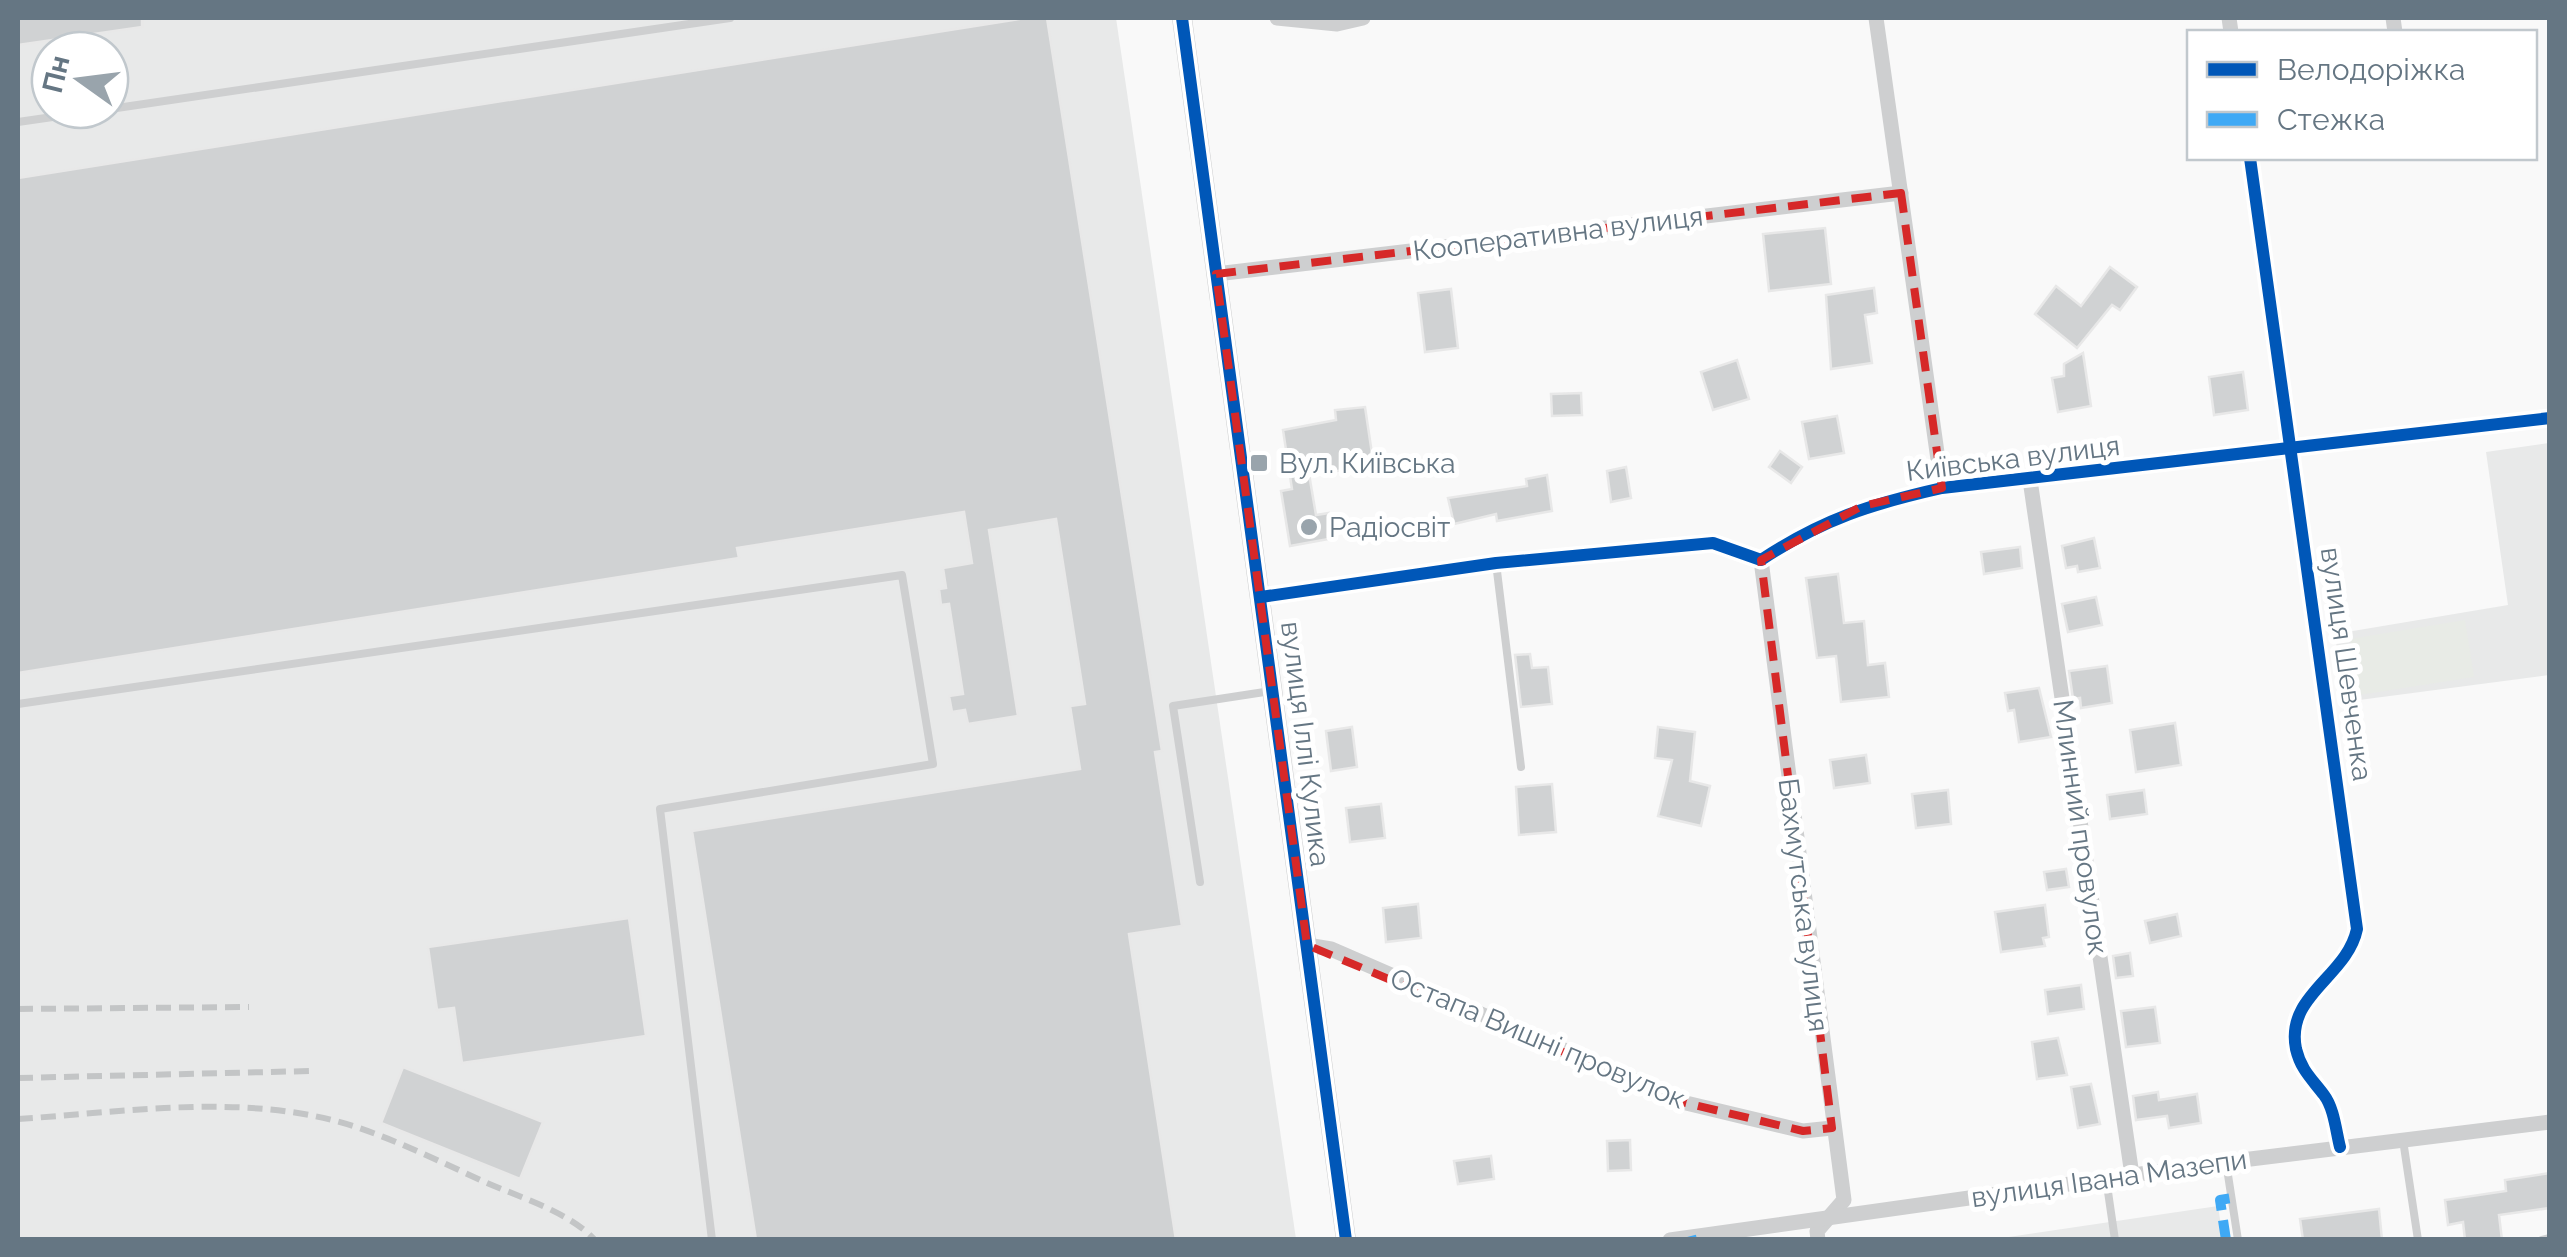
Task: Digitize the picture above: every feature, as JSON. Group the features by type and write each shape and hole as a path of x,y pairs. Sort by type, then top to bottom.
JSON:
{"street":[{"name":"вулиця Іллі Кулика","path":"1182,18 1346,1240"},
{"path":"1276,18 1337,24 1363,18"},
{"path":"1876,18 1942,488"},
{"name":"вулиця Шевченка","path":"2250,160 2357,930 2353,948 2299,1009 2296,1046 2302,1068 2326,1096 2340,1147"},
{"name":"Кооперативна вулиця","path":"1216,274 1900,193"},
{"name":"Київська вулиця","path":"1761,560 1808,529 1862,506 1942,488 2550,418"},
{"name":"Млинний провулок","path":"2030,480 2132,1174"},
{"path":"1262,597 1496,563 1713,543 1761,560"},
{"name":"Бахмутська вулиця","path":"1761,560 1844,1200 1818,1231 1818,1240"},
{"name":"Остапа Вишні провулок","path":"1307,944 1331,949 1686,1103 1803,1130 1832,1128"},
{"name":"вулиця Івана Мазепи","path":"1670,1240 2132,1174 2550,1122"}],"lane":[{"path":"130,106 730,18"},
{"path":"1496,563 1520,767"},
{"path":"18,704 902,574 934,764 660,810 712,1240"},
{"path":"1200,882 1174,706 1275,691"},
{"path":"2403,1140 2418,1240"},
{"path":"2226,1162 2238,1240"},
{"path":"2106,1178 2115,1240"},
{"path":"2542,1240 2550,1238"}],"highlighted area":[{"path":"1901,193 1942,488 1862,506 1761,560 1832,1128 1803,1131 1686,1103 1307,945 1216,274"}],"shaded area":[{"path":"18,18 1116,18 1296,1239 18,1239"},
{"path":"2549,443 2549,675 2344,702 2335,634 2508,605 2486,452"},
{"path":"2465,620 2474,677 2359,695 2350,639"},
{"path":"2218,1206 2223,1239 1988,1240"}],"building":[{"path":"18,18 142,18 142,27 121,30 30,30 30,43 18,45"},
{"path":"1025,18 1047,18 1162,751 1155,752 1182,926 1129,934 1176,1240 756,1240 692,831 1080,769 1070,706 1085,704 1056,519 989,530 1018,716 968,724 965,710 952,712 949,696 963,694 949,604 941,605 939,589 946,588 943,568 972,563 964,512 737,548 739,558 18,673 18,178"},
{"path":"1825,228 1831,284 1769,291 1763,234"},
{"path":"2110,267 2137,287 2120,310 2112,305 2077,348 2035,314 2056,286 2081,306"},
{"path":"1874,288 1877,313 1865,315 1872,363 1831,369 1826,295"},
{"path":"1451,289 1458,348 1425,352 1418,293"},
{"path":"2083,353 2091,406 2058,412 2052,378 2064,376 2064,364"},
{"path":"1737,360 1749,399 1713,410 1701,372"},
{"path":"2243,372 2248,410 2214,415 2209,377"},
{"path":"1581,393 1582,415 1552,416 1551,394"},
{"path":"1365,407 1374,467 1309,474 1316,515 1329,513 1334,538 1290,546 1281,491 1292,489 1283,430 1336,420 1335,410"},
{"path":"1837,416 1844,453 1809,459 1802,422"},
{"path":"1780,451 1802,467 1791,483 1769,467"},
{"path":"1626,467 1631,498 1611,502 1607,471"},
{"path":"1547,475 1552,511 1497,521 1496,514 1454,524 1448,498 1527,486 1526,479"},
{"path":"2094,538 2100,568 2078,572 2077,566 2066,568 2062,546"},
{"path":"2020,547 2022,568 1984,574 1981,552"},
{"path":"1838,574 1844,623 1864,621 1868,665 1885,663 1889,697 1841,702 1836,656 1817,658 1806,578"},
{"path":"2096,597 2102,625 2068,632 2062,604"},
{"path":"1530,654 1532,668 1548,667 1552,704 1521,707 1515,655"},
{"path":"2107,666 2112,703 2081,708 2080,698 2073,699 2069,671"},
{"path":"2039,688 2051,737 2019,742 2014,710 2008,711 2005,693"},
{"path":"2175,723 2181,765 2136,772 2130,730"},
{"path":"1352,727 1357,767 1331,771 1326,731"},
{"path":"1658,727 1695,732 1690,781 1710,786 1701,826 1658,816 1672,760 1655,758"},
{"path":"1866,755 1870,783 1834,788 1830,760"},
{"path":"1552,784 1556,832 1519,835 1516,787"},
{"path":"1948,790 1951,824 1916,828 1912,794"},
{"path":"2144,790 2147,814 2110,819 2107,795"},
{"path":"1381,804 1385,838 1350,842 1346,808"},
{"path":"2066,869 2069,887 2047,890 2044,872"},
{"path":"1418,904 1421,938 1386,942 1383,908"},
{"path":"2045,905 2049,937 2043,938 2045,946 2001,952 1995,912"},
{"path":"2177,914 2181,936 2150,943 2145,921"},
{"path":"629,918 646,1036 462,1063 454,1008 437,1010 428,947"},
{"path":"2130,953 2133,976 2116,978 2113,956"},
{"path":"2081,985 2084,1009 2048,1014 2045,990"},
{"path":"2155,1007 2160,1043 2126,1047 2121,1011"},
{"path":"2058,1038 2067,1075 2037,1079 2032,1042"},
{"path":"403,1067 543,1122 520,1179 381,1123"},
{"path":"2091,1084 2100,1124 2078,1128 2071,1087"},
{"path":"2158,1092 2159,1100 2197,1094 2201,1123 2169,1128 2167,1116 2136,1120 2133,1096"},
{"path":"1630,1140 1631,1170 1608,1171 1607,1141"},
{"path":"1491,1156 1494,1179 1458,1184 1454,1161"},
{"path":"2550,1173 2550,1208 2499,1215 2502,1240 2465,1240 2463,1222 2448,1225 2445,1200 2506,1191 2505,1180"},
{"path":"2379,1209 2382,1240 2303,1240 2300,1219"}],"railway":[{"path":"18,1009 249,1007"},
{"path":"18,1078 311,1071"},
{"path":"18,1119 186,1107 229,1107 313,1116 387,1138 544,1207 572,1221 595,1240"}],"marked path":[{"path":"2226,1240 2220,1200 2232,1198"},
{"path":"1691,1236 1692,1240"}],"cycle path":[{"path":"1182,18 1346,1240"},
{"path":"2250,160 2357,929 2342,960 2299,1014 2295,1030 2298,1056 2327,1100 2340,1147"},
{"path":"1261,597 1496,563 1713,543 1761,560 1848,515 1942,488 2550,418"}],"place":[{"name":"Вул. Київська","path":"1259,463"},
{"name":"Радіосвіт","path":"1309,527"}]}
